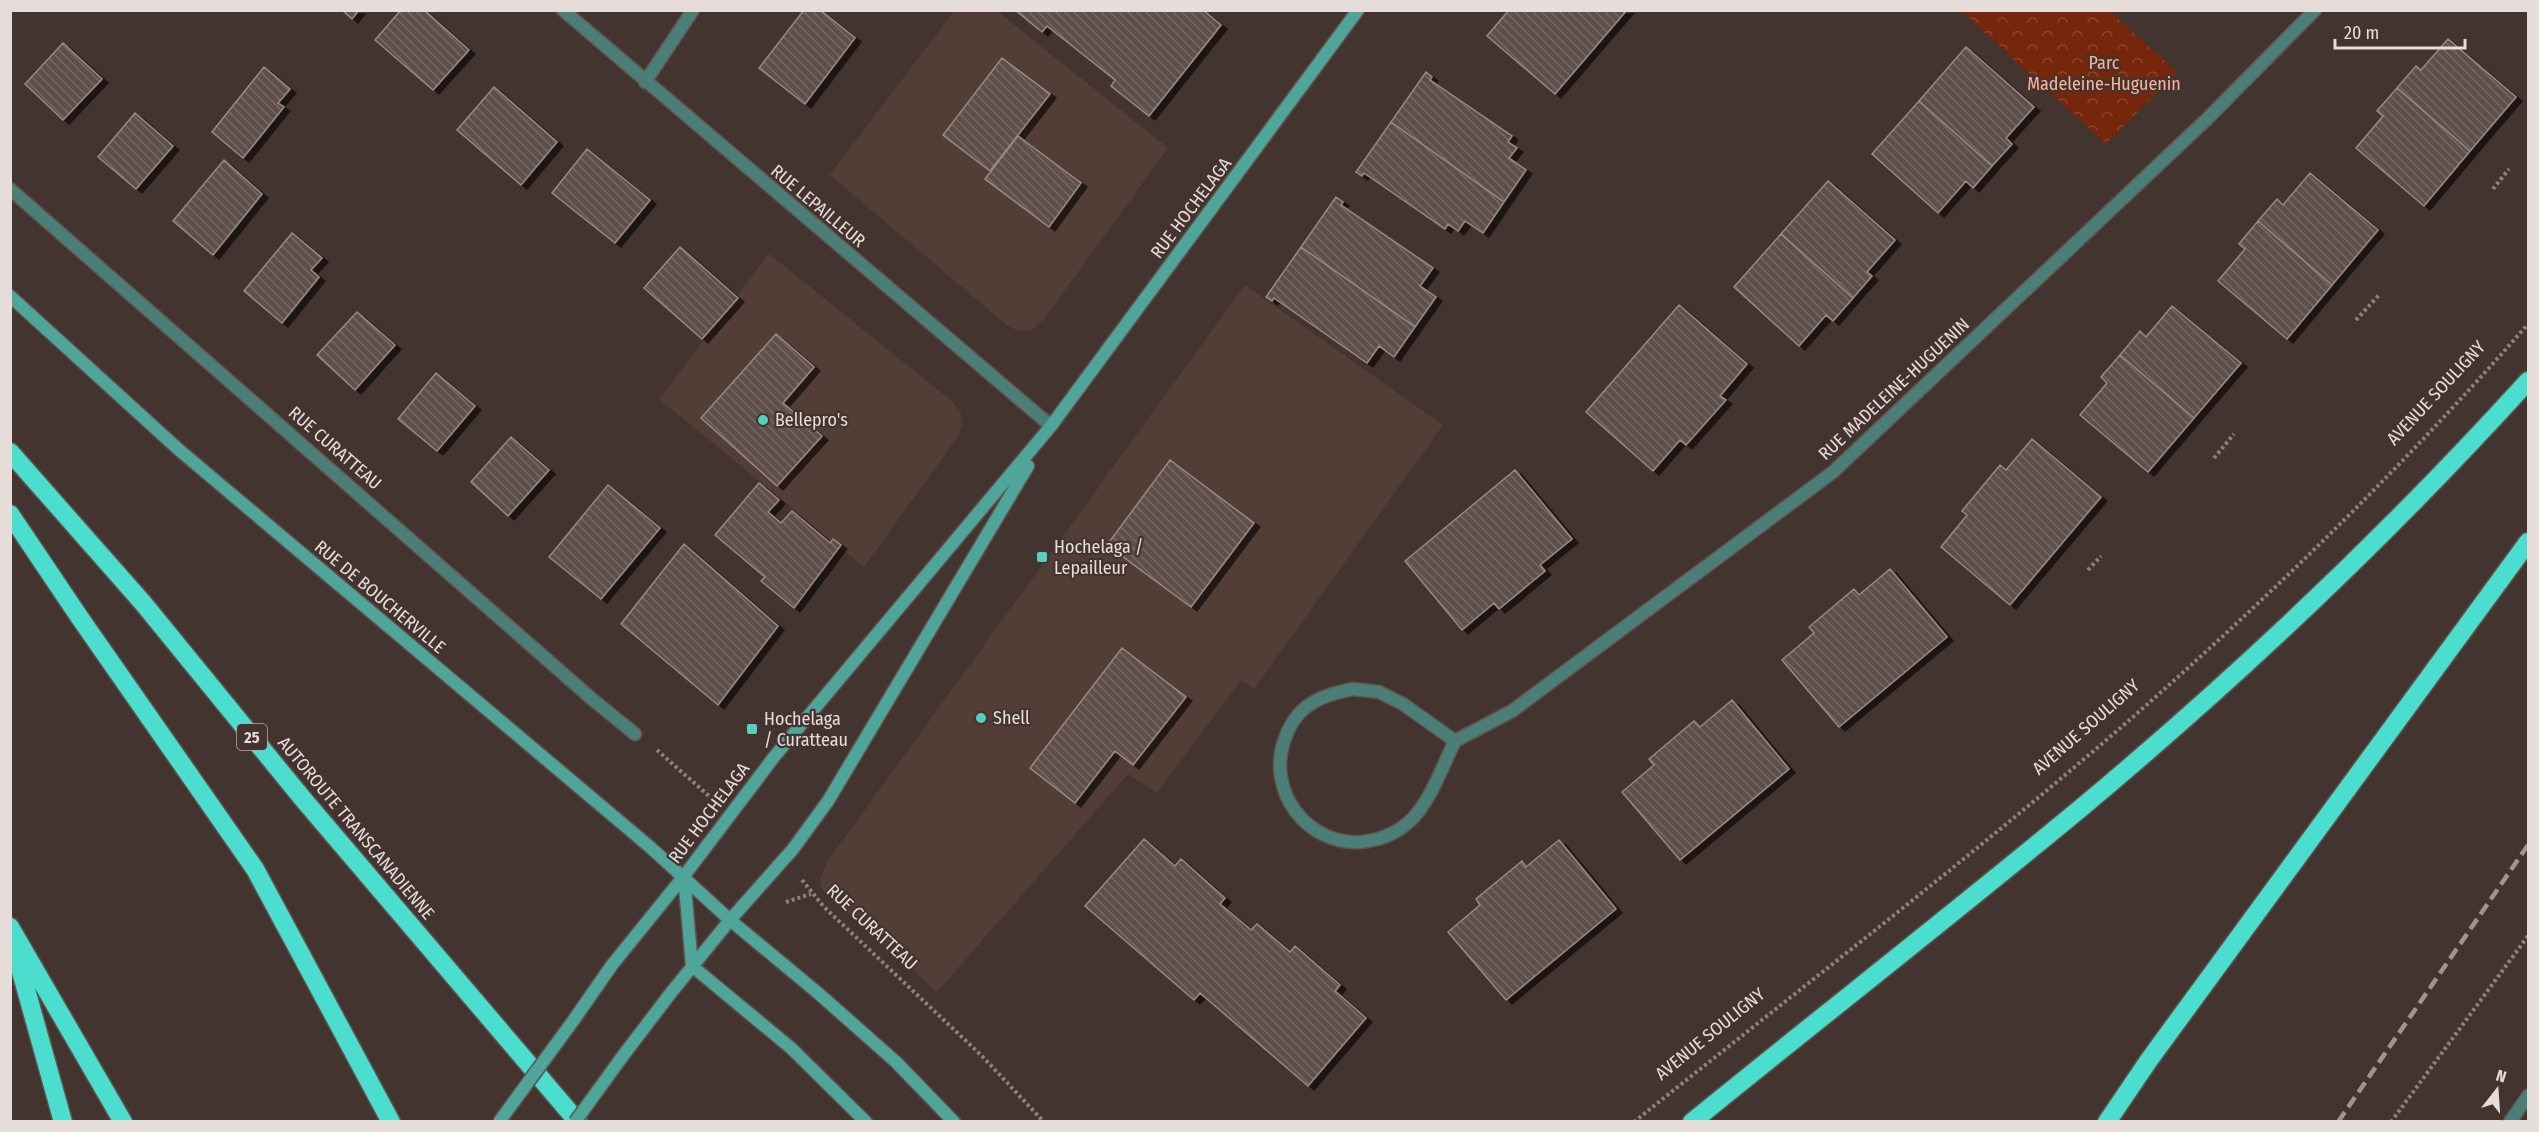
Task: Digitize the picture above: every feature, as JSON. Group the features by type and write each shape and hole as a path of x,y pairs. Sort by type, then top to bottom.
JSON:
{"highway":[{"path":"1692,1122 2081,808 2195,709 2367,549 2529,381"},
{"name":"AUTOROUTE TRANSCANADIENNE","path":"10,452 143,603 303,799 494,1022 576,1122"},
{"path":"10,514 255,869 391,1122"},
{"path":"2107,1122 2149,1060 2529,543"},
{"path":"10,927 88,1058 123,1122"},
{"path":"10,936 63,1122"},
{"path":"494,1022 594,1122"}],"main road":[{"name":"RUE HOCHELAGA","path":"499,1122 612,966 774,757 1051,426 1358,10"},
{"name":"RUE DE BOUCHERVILLE","path":"10,296 196,464 684,876 730,920"},
{"name":"RUE HOCHELAGA","path":"576,1122 622,1057 692,966 793,849 828,801 1051,426"},
{"path":"684,876 692,966 791,1048 866,1122"},
{"path":"730,920 870,1039 954,1122"}],"street":[{"name":"RUE LEPAILLEUR","path":"563,10 1051,426"},
{"path":"645,82 693,10"},
{"name":"RUE MADELEINE-HUGUENIN","path":"1455,741 1512,711 1833,472 2207,119 2315,10"},
{"name":"RUE CURATTEAU","path":"10,189 592,699 635,734"},
{"path":"1353,689 1379,692 1403,704 1455,741 1415,816 1396,832 1374,841 1350,842 1326,837 1305,824 1290,805 1280,780 1280,754 1288,729 1305,708 1327,694 1353,689"},
{"path":"2510,1122 2529,1096"}],"path":[{"path":"2493,189 2509,169"},
{"path":"2356,320 2379,295"},
{"name":"AVENUE SOULIGNY","path":"1634,1122 2020,812 2129,721 2233,627 2348,515 2455,405 2529,324"},
{"path":"2214,458 2234,434"},
{"path":"2088,570 2101,556"},
{"path":"673,762 730,816"},
{"name":"RUE CURATTEAU","path":"780,862 805,883 825,907 982,1056 1044,1122"},
{"path":"2391,1122 2529,936"}],"shaded area":[{"path":"954,11 997,11 1168,148 1044,319 1032,330 1019,331 1008,326 830,175"},
{"path":"769,254 952,401 961,414 962,426 957,438 864,567 659,399"},
{"path":"1245,285 1443,425 1254,689 1241,680 1157,793 1128,774 937,992 821,888 820,878 827,862"}],"green space":[{"name":"Parc Madeleine-Huguenin","path":"1961,11 2110,11 2177,72 2106,144"}],"building":[{"path":"342,10 359,10 352,19"},
{"path":"401,10 424,10 469,50 433,90 375,40"},
{"path":"804,10 820,10 855,38 805,104 759,68"},
{"path":"1015,10 1203,10 1221,25 1149,116 1111,86 1115,80 1047,26 1042,32"},
{"path":"1509,10 1627,10 1555,94 1487,36"},
{"path":"2448,39 2516,97 2470,151 2397,88 2416,66 2421,70"},
{"path":"63,43 102,79 63,120 25,84"},
{"path":"1966,47 2034,107 2006,138 2012,144 1992,166 1919,101"},
{"path":"1002,58 1050,94 990,171 943,135"},
{"path":"264,67 290,89 278,103 284,107 243,158 212,132"},
{"path":"1426,72 1432,77 1430,80 1512,136 1508,142 1517,148 1509,158 1526,170 1504,202 1391,122"},
{"path":"494,87 557,142 521,185 457,130"},
{"path":"2397,88 2470,151 2424,206 2356,148 2383,116 2377,111"},
{"path":"1919,101 1992,166 1973,188 1966,181 1938,213 1872,154"},
{"path":"135,113 173,146 136,189 98,157"},
{"path":"1391,122 1504,202 1483,233 1465,221 1458,231 1448,224 1445,229 1364,173 1362,176 1356,172"},
{"path":"1018,136 1081,183 1049,227 985,179"},
{"path":"587,149 650,200 615,243 552,193"},
{"path":"224,160 262,194 213,255 173,221"},
{"path":"2310,173 2378,230 2332,285 2258,221 2277,199 2283,205"},
{"path":"1828,181 1895,240 1867,272 1872,276 1853,298 1781,234"},
{"path":"1336,197 1343,202 1341,205 1433,268 1420,286 1436,297 1415,327 1301,247"},
{"path":"2258,221 2332,285 2287,339 2218,281 2245,249 2239,244"},
{"path":"292,233 322,258 311,270 319,277 282,323 244,291"},
{"path":"1781,234 1853,298 1833,321 1826,315 1799,346 1734,287"},
{"path":"680,247 738,298 702,339 644,288"},
{"path":"1301,247 1415,327 1394,357 1379,346 1367,363 1274,298 1272,301 1266,297"},
{"path":"1679,305 1747,364 1720,396 1726,400 1686,445 1680,440 1653,471 1586,412"},
{"path":"2172,306 2241,363 2194,418 2120,355 2140,331 2146,337"},
{"path":"357,312 395,345 355,390 317,355"},
{"path":"776,334 814,367 783,403 822,436 777,486 701,418"},
{"path":"2120,355 2194,418 2148,472 2080,415 2107,383 2101,377"},
{"path":"436,373 475,406 437,451 398,419"},
{"path":"511,437 549,470 508,516 471,482"},
{"path":"2032,439 2101,497 2010,605 1941,547 1967,515 1962,511 2000,465 2006,470"},
{"path":"1170,460 1254,523 1191,607 1107,545"},
{"path":"1515,470 1572,539 1540,565 1545,571 1499,609 1494,603 1462,630 1405,561"},
{"path":"759,483 779,500 768,512 781,523 792,511 830,543 833,539 841,545 794,608 761,581 765,577 715,535"},
{"path":"608,485 660,528 601,599 549,557"},
{"path":"684,544 778,626 718,705 621,624"},
{"path":"1890,569 1947,637 1839,727 1782,660 1814,633 1809,627 1854,589 1859,595"},
{"path":"1122,648 1186,697 1133,765 1115,751 1075,803 1030,768"},
{"path":"1732,700 1789,769 1680,860 1622,792 1654,765 1649,759 1694,721 1700,727"},
{"path":"1144,839 1175,866 1181,859 1225,898 1220,904 1251,930 1257,924 1290,952 1295,946 1340,985 1335,991 1366,1018 1308,1086 1200,993 1194,1000 1085,906"},
{"path":"1559,840 1616,909 1506,1000 1448,932 1480,905 1476,899 1522,861 1526,867"}],"railway":[{"path":"2338,1122 2528,845"}],"place":[{"name":"Bellepro's","path":"763,420"},
{"name":"Hochelaga / Lepailleur","path":"1042,557"},
{"name":"Shell","path":"981,718"},
{"name":"Hochelaga / Curatteau","path":"752,729"}]}
